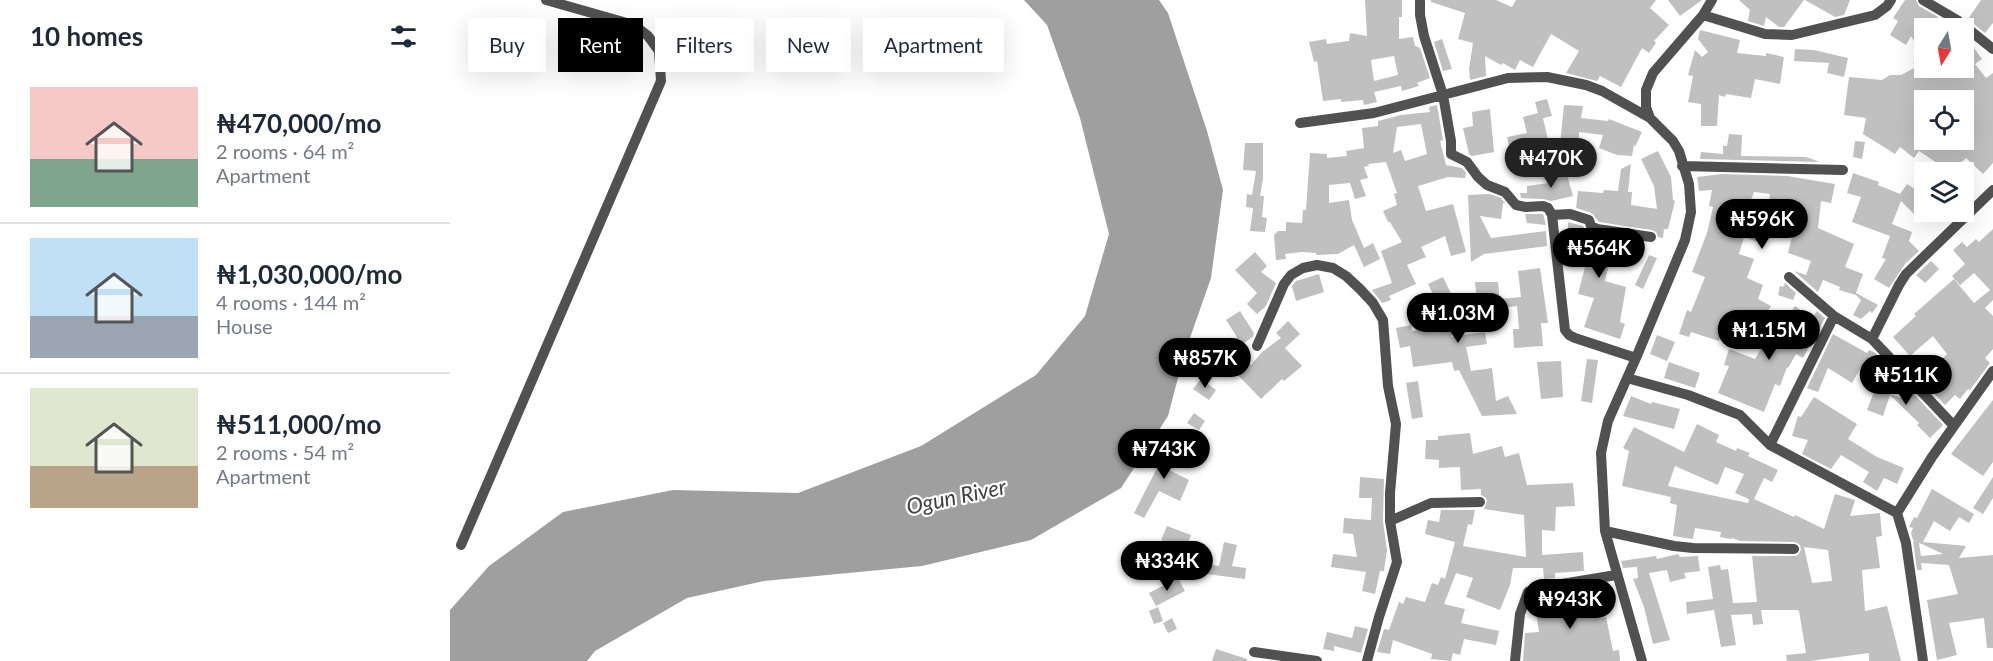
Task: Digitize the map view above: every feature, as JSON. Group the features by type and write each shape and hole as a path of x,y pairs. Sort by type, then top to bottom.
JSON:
{"street":[{"path":"461,545 661,81 660,51 648,36 634,26 546,0"},
{"path":"1420,0 1424,36 1443,95 1451,154 1467,162 1483,182 1505,192 1516,205 1548,208 1552,215 1565,330 1575,338 1636,358"},
{"path":"1650,118 1645,99 1648,82 1703,15 1712,0"},
{"path":"1703,15 1765,34 1791,35 1875,15 1891,0"},
{"path":"1923,0 1957,20 1993,50"},
{"path":"1300,123 1374,113 1508,78 1547,77 1586,85 1602,91 1650,118 1673,141 1679,151 1689,184 1691,212 1685,240 1608,421 1601,453 1605,531 1642,661"},
{"path":"1682,166 1843,170"},
{"path":"1872,339 1906,274 1993,190"},
{"path":"1552,215 1570,214 1589,220 1590,226 1597,229 1650,237"},
{"path":"1257,346 1284,284 1291,275 1303,268 1317,265 1333,268 1346,276 1373,303 1383,320 1388,386 1395,410 1396,424 1390,484 1390,521 1397,562 1367,661"},
{"path":"1789,277 1833,316 1872,339 1954,426"},
{"path":"1770,445 1833,316"},
{"path":"1923,661 1906,543 1898,513 1954,426 1989,386 1993,371"},
{"path":"1628,378 1688,395 1740,415 1770,445 1898,513"},
{"path":"1390,521 1431,503 1480,502"},
{"path":"1605,531 1683,548 1794,549"},
{"path":"1515,661 1520,614 1528,592 1538,588 1616,575"},
{"path":"1254,652 1317,661"}],"water":[{"name":"Ogun River","path":"1024,0 1159,0 1168,13 1207,131 1223,190 1211,278 1184,355 1168,416 1121,488 1031,540 922,566 764,581 687,598 595,651 587,661 450,661 450,610 489,566 563,512 673,490 798,493 921,446 1036,375 1085,316 1109,234 1080,118 1047,25"}],"building":[{"path":"1365,0 1402,0 1399,39 1413,37 1415,46 1420,48 1430,78 1417,83 1419,86 1402,91 1401,86 1374,92 1377,102 1364,105 1363,100 1323,101 1317,61 1314,62 1309,42 1326,39 1327,44 1349,41 1350,33 1367,36","holes":["1394,56 1398,75 1374,81 1371,60"]},
{"path":"1431,0 1496,0 1512,7 1516,0 1656,0 1650,8 1669,25 1654,41 1656,43 1649,53 1642,48 1621,87 1600,76 1597,81 1566,73 1579,51 1551,34 1533,67 1520,60 1515,70 1485,56 1486,76 1470,80 1469,69 1473,43 1458,39 1465,13 1431,2"},
{"path":"1668,0 1702,0 1680,16"},
{"path":"1739,0 1804,0 1784,27 1779,27 1766,17 1764,26 1748,21 1750,10"},
{"path":"1805,0 1850,0 1844,15 1835,17"},
{"path":"1905,0 1916,0 1919,6 1938,17 1914,18 1914,41 1911,36 1906,45 1890,35 1898,21 1893,18"},
{"path":"1981,0 1993,0 1993,23 1985,33 1974,24 1974,18 1969,18"},
{"path":"1700,30 1740,40 1737,53 1766,56 1766,53 1784,57 1780,84 1755,79 1751,98 1719,95 1717,126 1701,126 1701,104 1688,102 1693,76 1688,75 1695,50 1702,57 1708,52 1698,39"},
{"path":"1442,39 1452,69 1443,71 1434,42"},
{"path":"1974,48 1982,59 1975,64 1986,78 1993,73 1993,163 1983,174 1974,166 1974,162 1966,158 1962,162 1936,162 1919,151 1914,158 1900,147 1895,154 1863,134 1866,118 1844,115 1849,77 1882,80 1890,75 1901,75 1914,68 1914,78 1974,78"},
{"path":"1795,49 1814,50 1848,58 1844,77 1827,73 1829,63 1794,61"},
{"path":"1547,99 1552,116 1543,118 1549,144 1527,149 1528,152 1511,155 1507,137 1527,133 1523,117 1538,113 1535,102"},
{"path":"1437,105 1443,140 1440,141 1446,165 1462,168 1466,173 1465,178 1448,177 1418,186 1426,211 1453,204 1466,252 1451,256 1445,236 1421,247 1426,257 1407,265 1416,284 1389,296 1391,300 1382,303 1372,290 1392,283 1381,251 1402,242 1383,211 1397,205 1394,194 1397,193 1386,162 1368,164 1369,166 1364,167 1368,178 1360,180 1366,196 1355,199 1350,183 1329,185 1329,203 1349,200 1352,220 1364,248 1373,243 1380,259 1364,267 1354,245 1338,254 1316,255 1316,253 1302,252 1285,254 1286,259 1276,260 1274,235 1278,231 1286,231 1286,222 1302,223 1303,210 1306,210 1310,153 1327,154 1327,158 1347,156 1346,151 1364,148 1362,128 1378,126 1378,121 1401,115 1430,112 1429,107","holes":["1421,124 1427,154 1405,161 1401,150 1393,153 1397,127"]},
{"path":"1564,105 1583,106 1581,118 1608,121 1609,119 1642,132 1635,147 1634,144 1632,156 1617,155 1599,148 1603,135 1579,132 1579,154 1559,154"},
{"path":"1490,109 1494,152 1472,156 1469,154 1463,128 1473,126 1472,112"},
{"path":"1729,134 1742,135 1741,156 1806,157 1820,162 1700,159 1701,152 1723,154 1723,146 1727,146"},
{"path":"1855,141 1865,142 1862,159 1853,157"},
{"path":"1245,143 1263,143 1263,179 1260,196 1264,196 1262,217 1267,218 1265,232 1250,231 1253,208 1246,207 1247,194 1252,195 1256,171 1243,170"},
{"path":"1658,151 1671,177 1673,200 1675,201 1668,229 1664,229 1663,238 1658,237 1652,230 1599,222 1592,213 1576,208 1578,191 1603,193 1604,190 1618,191 1621,169 1631,164 1628,192 1632,192 1631,205 1657,209 1654,186 1641,159"},
{"path":"1566,171 1573,196 1551,201 1521,198 1520,193 1527,193 1527,186 1549,183 1547,176 1556,174 1557,178 1557,173"},
{"path":"1853,173 1879,182 1878,185 1900,194 1907,184 1914,188 1914,214 1901,201 1892,224 1912,232 1909,241 1919,251 1905,264 1889,288 1874,279 1886,259 1882,258 1890,236 1852,222 1861,197 1847,193"},
{"path":"1722,174 1787,176 1835,184 1831,203 1821,201 1818,228 1854,244 1845,267 1863,274 1856,293 1878,305 1872,313 1870,311 1861,319 1853,315 1861,300 1856,295 1839,290 1840,287 1823,280 1818,292 1794,271 1806,275 1811,261 1788,253 1794,228 1786,226 1788,203 1769,200 1770,194 1754,192 1748,208 1765,214 1762,223 1766,225 1760,243 1744,237 1739,254 1754,259 1747,278 1763,285 1758,299 1771,306 1754,334 1727,318 1719,341 1691,332 1689,337 1679,334 1687,310 1691,312 1705,277 1692,272 1707,233 1713,207 1709,206 1712,190 1699,191 1697,177"},
{"path":"1490,194 1501,198 1505,203 1503,203 1501,219 1480,216 1491,238 1546,231 1547,246 1484,254 1471,262 1468,195"},
{"path":"1525,214 1543,214 1546,225 1527,223"},
{"path":"1568,222 1583,226 1594,236 1605,238 1605,244 1631,247 1628,266 1609,264 1605,281 1626,287 1620,322 1625,324 1620,339 1584,327 1594,298 1578,294 1585,267 1572,266 1573,244 1563,243 1564,232 1568,233"},
{"path":"1993,229 1993,300 1985,308 1993,316 1993,349 1985,358 1990,363 1970,390 1968,389 1960,399 1955,395 1945,405 1919,378 1947,354 1933,336 1910,356 1893,337 1916,316 1914,314 1954,279 1974,303 1990,290 1974,273 1960,285 1952,276 1965,264 1953,250 1962,242 1967,247 1976,239 1979,242"},
{"path":"1255,252 1267,266 1261,272 1276,283 1266,306 1257,314 1247,304 1257,293 1235,270"},
{"path":"1649,255 1657,258 1643,289 1635,285"},
{"path":"1931,261 1939,269 1925,283 1916,275"},
{"path":"1540,268 1548,323 1541,323 1543,346 1514,348 1513,329 1519,329 1517,306 1501,308 1499,299 1521,297 1518,271"},
{"path":"1319,274 1324,292 1296,301 1292,286 1296,281"},
{"path":"1443,277 1455,302 1476,293 1475,282 1498,282 1500,304 1473,306 1477,316 1450,337 1485,332 1487,344 1466,347 1471,371 1492,368 1496,401 1508,396 1517,414 1482,416 1459,370 1454,371 1452,362 1413,367 1410,346 1400,348 1396,328 1411,325 1412,331 1438,327 1433,320 1451,310 1440,296 1435,298 1428,284"},
{"path":"1785,283 1796,293 1793,300 1778,295 1780,286 1783,287"},
{"path":"1795,306 1812,318 1817,311 1825,318 1803,358 1796,354 1787,367 1780,386 1775,384 1764,412 1718,393 1729,366 1724,365 1729,349 1755,359 1764,343 1768,345"},
{"path":"1240,311 1254,333 1253,337 1233,350 1251,365 1262,352 1281,338 1276,333 1288,321 1300,334 1285,348 1302,366 1284,381 1282,379 1261,399 1234,371 1233,373 1218,360 1237,337 1226,320"},
{"path":"1833,334 1867,353 1869,350 1874,352 1880,358 1875,370 1863,364 1852,383 1828,368 1818,392 1807,388"},
{"path":"1657,335 1675,342 1667,361 1650,354"},
{"path":"1587,359 1598,360 1592,403 1581,401"},
{"path":"1561,361 1563,397 1541,399 1537,362"},
{"path":"1669,362 1700,373 1695,388 1664,378"},
{"path":"1892,371 1943,425 1930,438 1917,425 1919,423 1890,395 1883,416 1867,410 1875,389 1907,400 1887,377"},
{"path":"1201,379 1216,390 1209,400 1193,389"},
{"path":"1418,381 1423,417 1412,419 1406,383"},
{"path":"1631,396 1651,404 1652,402 1680,409 1674,429 1623,416"},
{"path":"1814,397 1857,424 1848,439 1877,457 1904,468 1897,484 1884,478 1877,491 1863,482 1869,472 1841,455 1831,469 1802,454 1808,440 1792,436 1798,416 1801,417"},
{"path":"1993,400 1993,462 1983,476 1951,454"},
{"path":"1194,413 1205,421 1199,430 1187,423"},
{"path":"1697,424 1719,435 1716,442 1736,451 1737,448 1750,453 1748,456 1778,470 1772,482 1764,478 1754,499 1824,529 1835,494 1855,500 1850,516 1880,513 1882,536 1876,537 1880,568 1862,570 1865,611 1887,606 1901,661 1869,661 1869,653 1810,661 1787,661 1786,655 1806,653 1797,610 1761,610 1763,624 1753,625 1752,614 1731,615 1736,645 1721,647 1714,610 1687,614 1686,602 1713,599 1708,567 1720,565 1721,570 1728,569 1733,603 1757,602 1752,556 1795,556 1801,550 1800,545 1795,542 1740,541 1720,537 1721,532 1695,528 1693,539 1673,536 1677,505 1670,503 1671,497 1622,486 1629,451 1623,448 1634,427 1684,452","holes":["1675,466 1718,485 1725,467 1744,474 1735,493 1749,499 1748,503 1668,486","1804,547 1828,550 1832,581 1812,583"]},
{"path":"1470,433 1473,454 1502,446 1505,457 1519,453 1527,485 1573,483 1575,506 1556,507 1555,531 1542,530 1542,555 1583,552 1584,571 1555,573 1555,578 1544,579 1543,568 1513,568 1510,585 1500,610 1466,597 1473,578 1456,573 1444,604 1465,609 1461,623 1499,631 1496,645 1464,639 1460,655 1453,653 1451,661 1431,659 1432,654 1393,640 1390,654 1377,652 1384,629 1389,630 1399,602 1403,604 1406,597 1425,602 1432,583 1438,585 1441,577 1445,579 1455,542 1425,534 1428,520 1439,522 1441,510 1475,510 1472,525 1468,524 1463,546 1526,557 1524,515 1484,509 1487,501 1481,495 1481,489 1461,490 1460,467 1439,468 1439,460 1425,459 1426,440 1438,440 1438,436"},
{"path":"1173,437 1184,443 1169,470 1189,480 1180,501 1159,491 1144,518 1134,513"},
{"path":"1360,477 1384,479 1383,521 1387,550 1384,571 1380,571 1375,594 1362,591 1366,572 1331,567 1333,554 1357,557 1353,534 1343,533 1344,518 1371,520 1372,498 1359,498"},
{"path":"1993,477 1993,498 1983,514 1973,508"},
{"path":"1932,489 1974,514 1969,523 1959,517 1950,531 1934,521 1923,542 1966,546 1959,558 1993,555 1993,648 1987,648 1984,618 1949,623 1957,655 1937,660 1927,600 1958,594 1949,565 1921,563 1922,570 1917,570 1913,541 1916,541 1913,540 1911,533 1913,528 1909,527 1914,517 1917,518","holes":["1919,543 1943,554 1921,556"]},
{"path":"1167,526 1191,535 1187,546 1184,545 1183,549 1161,540"},
{"path":"1224,542 1237,545 1232,566 1246,568 1245,579 1207,574 1208,564 1219,566"},
{"path":"1678,554 1680,557 1698,556 1700,571 1684,573 1686,578 1670,582 1667,570 1649,573 1670,640 1653,644 1644,607 1633,579 1638,578 1637,567 1623,568 1621,561 1656,556 1657,559"},
{"path":"1178,578 1185,591 1156,606 1149,593"},
{"path":"1593,586 1599,618 1606,617 1613,651 1619,650 1620,661 1523,661 1525,633 1539,632 1534,598"},
{"path":"1158,607 1163,621 1154,624 1149,611"},
{"path":"1172,618 1177,629 1168,633 1163,623"},
{"path":"1355,626 1368,629 1361,653 1334,646 1334,651 1323,649 1327,632 1352,638"},
{"path":"1216,649 1247,659 1247,661 1212,661"}]}
